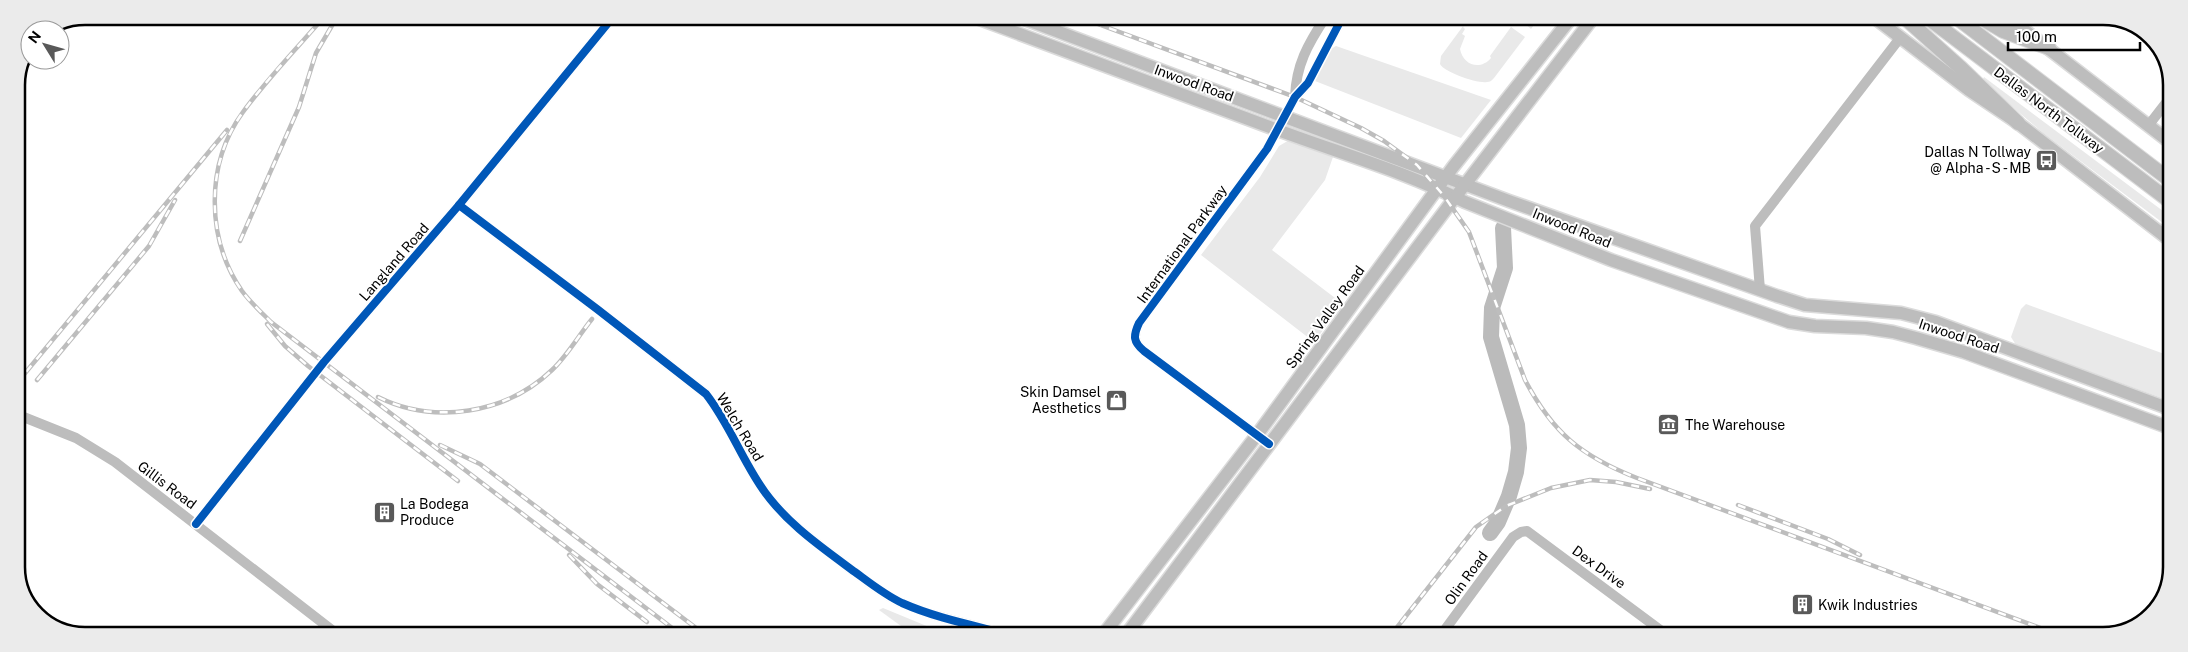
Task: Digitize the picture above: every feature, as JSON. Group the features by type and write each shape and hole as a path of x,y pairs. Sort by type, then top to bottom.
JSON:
{"highway":[{"path":"1913,25 2018,123"},
{"name":"Dallas North Tollway","path":"1937,25 2163,196"},
{"name":"Dallas North Tollway","path":"1966,25 2163,175"},
{"path":"1994,25 2003,31 2049,48"}],"main road":[{"name":"Inwood Road","path":"995,25 1438,188 1611,260 1789,322 1894,332 1964,352 2163,425"},
{"name":"Inwood Road","path":"1040,25 1508,201 1760,290 1805,305 1901,313 1936,322 2163,406"},
{"name":"Spring Valley Road","path":"1108,627 1257,435 1446,177 1566,25"},
{"path":"1132,627 1588,25"},
{"path":"1884,25 1969,90 2018,123 2163,233"},
{"path":"2019,25 2163,137"},
{"path":"1078,56 1083,41"},
{"path":"1528,102 1525,98 1525,90 1545,52"},
{"path":"1505,132 1505,122 1511,111 1510,106 1506,102"},
{"path":"1611,260 1620,239"},
{"path":"1755,310 1760,290"},
{"path":"1324,343 1338,354"},
{"path":"1992,363 1999,346"}],"street":[{"name":"Langland Road","path":"196,524 324,362 460,205 606,25"},
{"name":"International Parkway","path":"1294,97 1295,78 1301,62 1321,25"},
{"name":"International Parkway","path":"1269,444 1136,345 1134,338 1139,323 1267,150 1294,97 1308,83 1338,25"},
{"path":"1760,290 1755,226 1900,38"},
{"path":"2148,126 2163,107"},
{"name":"Welch Road","path":"460,205 706,394 716,407 760,486 798,528 884,593 902,602 961,623 978,627"},
{"name":"Gillis Road","path":"25,417 59,430 98,451 196,524 328,627"},
{"name":"Dex Drive","path":"1513,537 1521,532 1530,533 1656,627"},
{"name":"Olin Road","path":"1447,627 1513,537"}],"shaded area":[{"path":"1464,25 1465,29 1462,34 1465,36 1460,49 1468,62 1477,65 1487,62 1491,58 1490,56 1511,27 1525,37 1489,82 1462,77 1448,70 1440,64 1441,56"},
{"path":"1336,46 1491,100 1461,138 1315,81 1331,49"},
{"path":"1984,77 2163,211 2163,223 2043,133 1982,81"},
{"path":"1291,139 1334,154 1325,180 1272,250 1343,304 1314,342 1201,255 1260,177 1279,146"},
{"path":"2026,304 2163,353 2163,398 2016,345 2011,337 2021,309"},
{"path":"883,608 929,627 902,627 879,610"}],"waterway":[{"path":"1490,533 1498,522 1509,496 1516,472 1519,448 1517,425 1491,337 1492,308 1505,268 1503,228"}],"railway":[{"path":"317,25 243,112 231,132 222,155 216,178 216,225 230,271 245,295 271,322 671,627"},
{"path":"240,241 299,107 316,53 332,25"},
{"path":"1101,25 1295,97 1361,128 1384,141 1417,165 1444,196 1469,232 1525,380 1536,399 1546,415 1570,441 1584,451 1617,470 1637,478 2038,627"},
{"path":"25,373 227,130"},
{"path":"37,380 149,246 175,200"},
{"path":"378,397 400,406 422,411 446,412 469,410 513,397 534,385 552,370 592,319"},
{"path":"267,324 285,346 308,366 458,481"},
{"path":"440,445 480,464 695,627"},
{"path":"1397,627 1476,527 1506,506 1551,488 1590,480 1616,482 1650,489"},
{"path":"1738,505 1828,539 1860,555"},
{"path":"569,555 597,584 647,622"}],"cycle path":[{"path":"196,524 324,362 459,205 606,25"},
{"path":"1269,444 1144,351 1136,342 1135,335 1139,323 1267,149 1295,97 1308,83 1338,25"},
{"path":"459,205 706,394 769,498 791,522 816,543 878,589 902,603 941,617 980,627"}],"place":[{"name":"Dallas N Tollway @ Alpha - S - MB","path":"2047,160"},
{"name":"Skin Damsel Aesthetics","path":"1117,400"},
{"name":"The Warehouse","path":"1669,425"},
{"name":"La Bodega Produce","path":"384,512"},
{"name":"Kwik Industries","path":"1802,605"}]}
